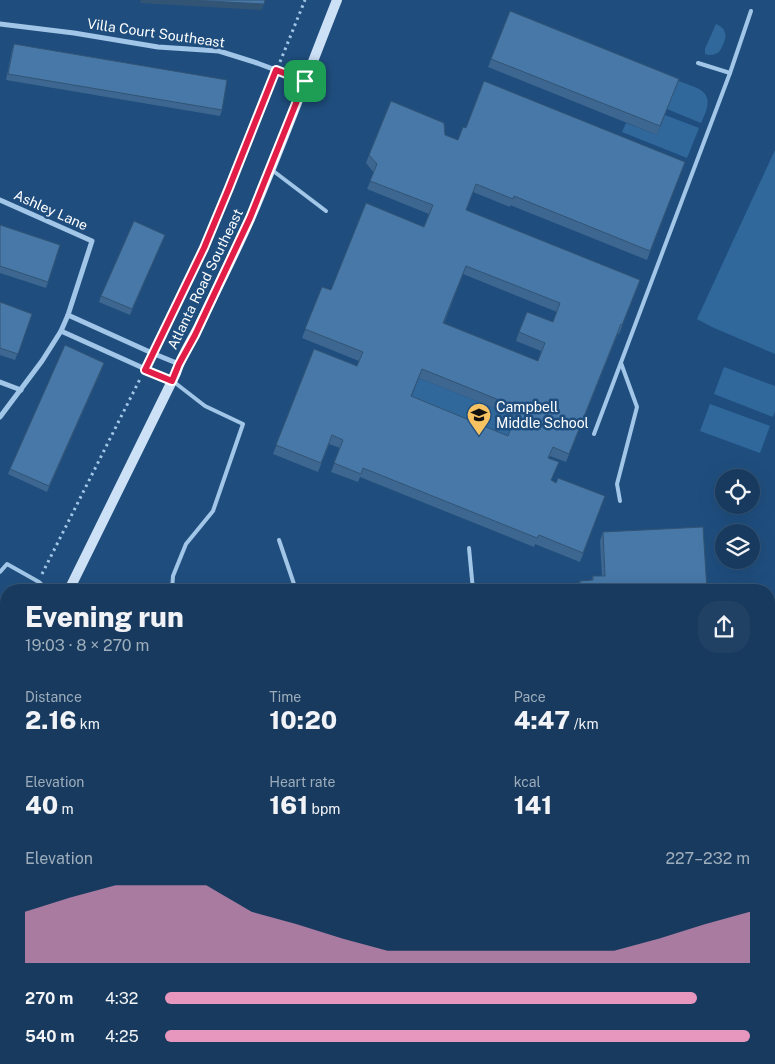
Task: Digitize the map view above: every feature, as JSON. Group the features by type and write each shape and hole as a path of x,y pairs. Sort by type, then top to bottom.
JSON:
{"main road":[{"name":"Atlanta Road Southeast","path":"72,584 195,335 250,218 337,0"}],"street":[{"name":"Villa Court Southeast","path":"0,24 74,33 158,47 219,51 305,81"},
{"name":"Ashley Lane","path":"0,200 92,241 68,315"},
{"path":"0,417 42,361 61,331 68,315 179,364"},
{"path":"61,331 172,381"},
{"path":"0,382 21,390"}],"lane":[{"path":"594,434 730,73 751,11"},
{"path":"698,63 730,73"},
{"path":"271,168 326,211"},
{"path":"620,501 617,484 637,407 621,363"},
{"path":"172,381 205,406 243,424 213,511 186,544 173,576 172,584"},
{"path":"279,540 294,584"},
{"path":"469,548 472,584"},
{"path":"0,572 7,564 40,584"}],"path":[{"path":"154,354 204,248 305,0"},
{"path":"38,582 145,370"}],"shaded area":[{"path":"716,24 725,33 723,44 719,52 711,55 705,54 705,49"},
{"path":"645,68 702,91 706,95 708,104 701,123 667,109"},
{"path":"665,115 699,128 687,158 622,132 626,123 657,135"},
{"path":"775,150 775,354 697,319"},
{"path":"724,367 775,386 775,411 773,417 714,394"},
{"path":"419,378 516,417 505,444 408,405"},
{"path":"710,404 770,426 760,453 700,431"}],"building":[{"path":"188,0 265,0 264,4"},
{"path":"510,11 679,79 660,126 491,59"},
{"path":"14,44 227,80 222,110 8,74"},
{"path":"484,81 685,162 650,251 514,196 513,199 476,184 466,210 640,280 569,454 553,447 548,458 559,462 551,480 556,483 558,478 605,496 583,553 539,535 537,538 363,468 361,474 334,463 343,440 332,435 321,463 276,445 314,349 357,366 363,352 305,329 322,287 331,290 366,203 424,227 433,205 370,181 377,164 369,155 391,101 444,123 445,135 458,140 463,127 466,128","holes":["466,266 560,303 553,322 527,312 519,332 545,343 538,361 443,323","422,369 519,408 508,436 411,396"]},
{"path":"134,221 165,235 132,309 101,296"},
{"path":"0,225 60,245 48,282 0,266"},
{"path":"0,302 32,314 18,354 0,348"},
{"path":"65,345 104,363 49,486 10,469"},
{"path":"703,527 707,584 558,584 580,583 580,581 593,580 593,576 605,576 603,532"}],"place":[{"name":"Campbell Middle School","path":"479,436"}],"route":[{"path":"276,70 305,81 250,218 172,381 145,370 204,248 276,70"}]}
